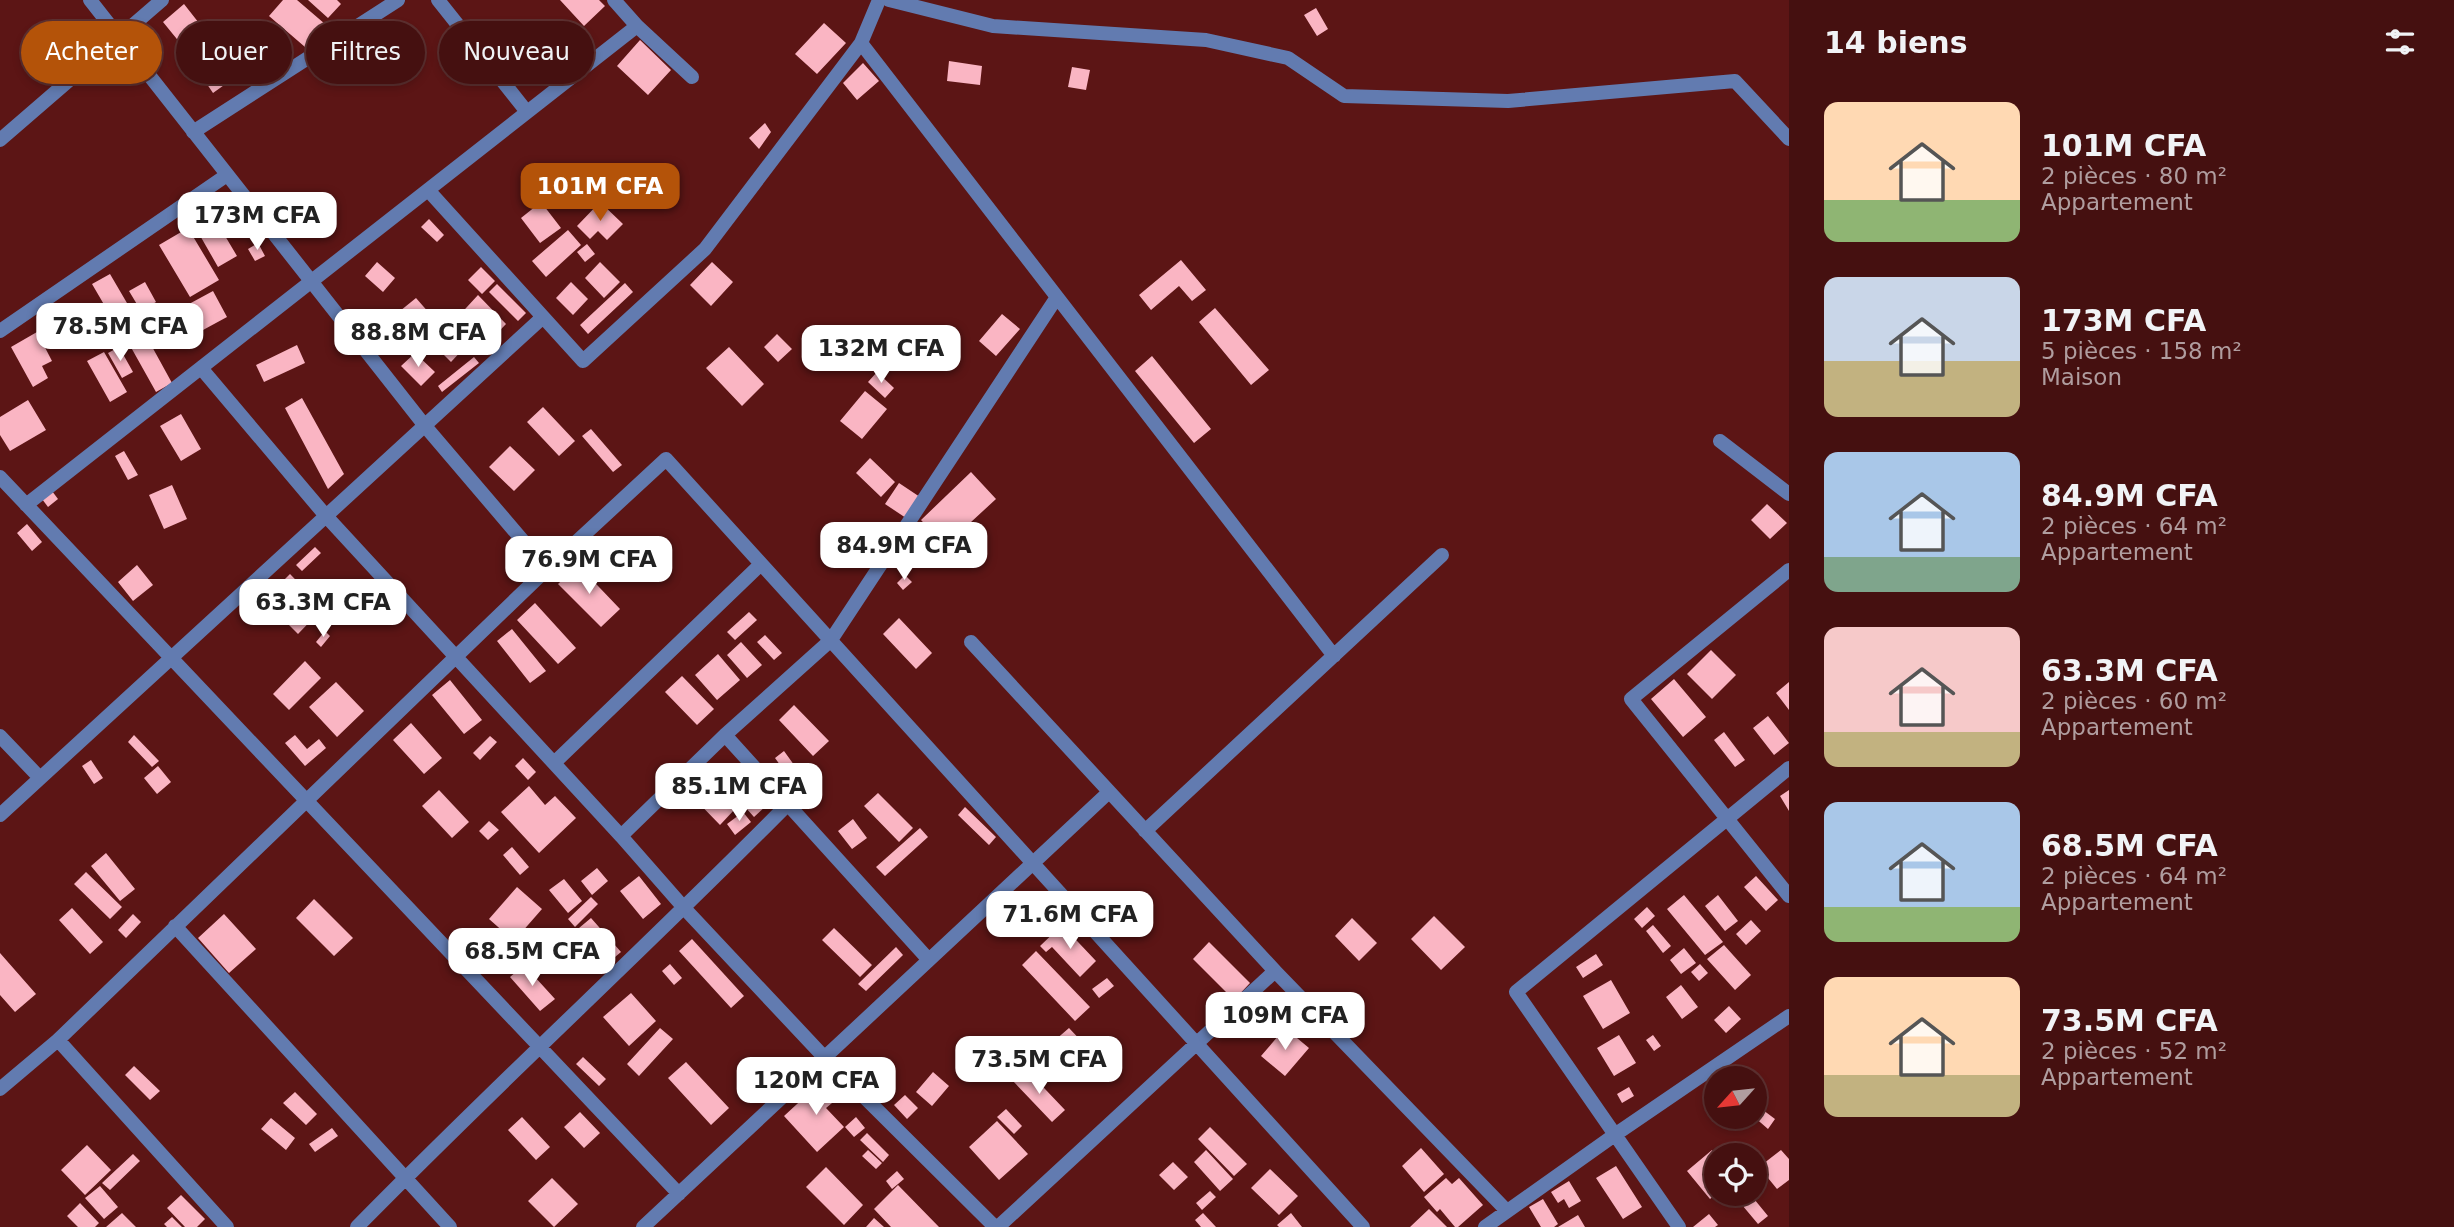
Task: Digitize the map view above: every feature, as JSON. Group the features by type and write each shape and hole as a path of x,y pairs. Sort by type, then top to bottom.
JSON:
{"street":[{"path":"90,0 106,21"},
{"path":"138,21 162,0"},
{"path":"193,132 398,0"},
{"path":"438,0 527,112"},
{"path":"614,0 637,26 692,77"},
{"path":"428,190 583,361 705,249 861,43 879,0"},
{"path":"889,0 993,26 1206,40 1288,58 1345,96 1508,100 1735,81 1789,139"},
{"path":"26,505 637,26"},
{"path":"861,43 1334,656"},
{"path":"0,141 65,84"},
{"path":"156,84 425,426 547,569"},
{"path":"0,331 227,175"},
{"path":"621,836 725,735 831,640 1057,297"},
{"path":"0,816 543,317"},
{"path":"201,368 326,516 685,909 824,1057 997,1227 1275,971"},
{"path":"1720,441 1789,494"},
{"path":"0,1089 58,1040 547,569 666,459 1363,1227"},
{"path":"0,477 679,1194"},
{"path":"1145,831 1442,555"},
{"path":"554,763 761,564"},
{"path":"1786,887 1728,820 1631,699 1789,570"},
{"path":"971,642 1275,971 1507,1211"},
{"path":"725,735 929,960"},
{"path":"0,736 40,778"},
{"path":"1679,1227 1517,992 1789,768"},
{"path":"643,1227 1109,792"},
{"path":"357,1227 539,1046 685,909 788,804"},
{"path":"176,926 450,1227"},
{"path":"1485,1227 1789,1016"},
{"path":"58,1040 227,1227"}],"building":[{"path":"283,0 297,0 322,21 306,21 305,47 292,36 292,21 275,21 269,16"},
{"path":"308,0 337,0 341,4 328,18"},
{"path":"560,0 599,0 605,6 589,21 579,21"},
{"path":"184,4 197,21 176,21 176,38 163,22"},
{"path":"1316,8 1328,29 1317,36 1304,15"},
{"path":"824,23 846,43 817,74 795,54"},
{"path":"640,40 671,70 648,95 617,66"},
{"path":"949,61 982,66 980,85 947,81"},
{"path":"863,63 879,81 857,100 843,83"},
{"path":"1072,67 1090,70 1086,90 1068,87"},
{"path":"207,84 226,84 213,93"},
{"path":"765,123 771,132 759,149 749,138"},
{"path":"541,202 561,228 540,243 521,218"},
{"path":"600,202 623,224 607,240 598,231 590,239 577,226"},
{"path":"212,214 237,256 218,267 194,225"},
{"path":"429,219 444,235 437,242 421,227"},
{"path":"188,228 219,280 190,297 159,245"},
{"path":"568,230 581,245 546,277 532,261"},
{"path":"258,243 265,256 255,261 248,249"},
{"path":"587,244 595,254 585,262 577,252"},
{"path":"1181,260 1206,290 1192,301 1179,286 1151,310 1139,295"},
{"path":"377,262 395,278 383,292 365,276"},
{"path":"600,262 620,282 604,298 585,278"},
{"path":"712,262 733,282 711,306 690,285"},
{"path":"481,267 495,281 482,294 468,280"},
{"path":"110,274 141,327 123,337 92,284"},
{"path":"145,282 156,302 141,311 129,291"},
{"path":"571,282 588,299 573,315 556,298"},
{"path":"625,283 633,292 588,334 580,325"},
{"path":"497,284 526,313 518,321 489,292"},
{"path":"213,291 227,317 203,330 189,304"},
{"path":"478,295 506,324 483,348 455,320"},
{"path":"416,298 430,314 414,327 400,311"},
{"path":"1215,308 1269,370 1251,385 1199,322"},
{"path":"1002,314 1020,329 996,356 979,341"},
{"path":"445,329 464,348 451,362 431,342"},
{"path":"37,332 52,361 42,366 48,378 33,387 11,347"},
{"path":"144,332 172,383 156,392 128,342"},
{"path":"777,334 792,349 778,362 764,347"},
{"path":"297,345 305,363 264,382 256,365"},
{"path":"119,347 133,372 122,378 108,353"},
{"path":"729,347 764,384 742,406 706,368"},
{"path":"104,352 127,392 110,402 87,361"},
{"path":"415,353 435,372 421,386 401,366"},
{"path":"1152,356 1211,429 1194,443 1135,371"},
{"path":"474,357 479,363 442,392 438,386"},
{"path":"877,372 894,388 885,398 868,382"},
{"path":"865,391 887,409 862,439 840,421"},
{"path":"302,398 344,474 328,489 285,408"},
{"path":"28,400 46,430 10,451 0,435 0,417"},
{"path":"543,407 575,441 559,456 527,422"},
{"path":"181,414 201,449 181,461 160,426"},
{"path":"591,429 622,465 613,472 582,436"},
{"path":"510,446 535,470 514,491 489,467"},
{"path":"124,451 138,475 128,480 115,456"},
{"path":"870,458 895,482 881,497 856,473"},
{"path":"971,472 996,499 945,546 921,520"},
{"path":"899,483 920,497 906,518 885,504"},
{"path":"172,485 187,519 164,529 149,495"},
{"path":"52,491 58,499 48,507 42,499"},
{"path":"1767,504 1787,523 1770,539 1751,520"},
{"path":"27,524 42,542 32,551 17,533"},
{"path":"315,547 321,553 302,571 296,565"},
{"path":"137,565 153,585 133,601 118,582"},
{"path":"578,565 620,609 601,627 558,584"},
{"path":"290,574 323,608 298,634 264,600"},
{"path":"905,575 912,582 903,590 897,583"},
{"path":"364,591 372,598 363,607 355,601"},
{"path":"535,603 576,648 558,664 517,620"},
{"path":"749,612 757,620 735,640 727,632"},
{"path":"899,618 932,653 916,669 883,634"},
{"path":"512,629 546,671 530,683 497,641"},
{"path":"325,631 330,636 321,647 316,642"},
{"path":"765,635 782,653 774,660 757,642"},
{"path":"741,642 762,665 747,678 727,655"},
{"path":"1711,650 1736,675 1712,699 1687,674"},
{"path":"718,654 740,680 717,700 695,675"},
{"path":"305,661 321,678 289,710 273,694"},
{"path":"682,676 714,709 697,725 665,692"},
{"path":"1674,679 1706,717 1683,737 1651,699"},
{"path":"450,680 482,720 464,734 432,695"},
{"path":"336,682 364,711 337,737 309,707"},
{"path":"1789,682 1789,710 1776,693"},
{"path":"794,705 829,741 813,756 779,720"},
{"path":"1768,716 1789,743 1774,755 1753,728"},
{"path":"411,723 442,758 424,774 393,740"},
{"path":"1724,732 1745,760 1735,767 1714,740"},
{"path":"134,735 159,761 152,767 128,742"},
{"path":"295,735 307,749 319,739 326,748 305,766 285,743"},
{"path":"490,736 497,742 480,760 473,753"},
{"path":"784,751 797,769 788,776 775,758"},
{"path":"523,758 536,772 528,780 515,766"},
{"path":"91,760 103,778 94,784 82,766"},
{"path":"158,766 171,782 157,794 144,778"},
{"path":"736,766 769,803 754,817 721,780"},
{"path":"701,776 735,809 720,825 687,791"},
{"path":"529,786 545,805 555,796 576,818 539,853 501,812"},
{"path":"439,790 469,822 452,838 422,806"},
{"path":"1789,790 1789,811 1780,796"},
{"path":"878,793 913,828 899,842 864,806"},
{"path":"965,807 996,837 989,845 958,815"},
{"path":"743,812 751,822 735,835 727,824"},
{"path":"853,819 867,838 852,849 838,831"},
{"path":"489,821 499,830 488,840 479,831"},
{"path":"920,828 928,837 885,876 876,867"},
{"path":"512,847 529,867 520,875 503,855"},
{"path":"106,853 135,889 120,901 91,866"},
{"path":"597,868 608,881 592,895 581,881"},
{"path":"86,872 122,907 110,919 74,884"},
{"path":"639,876 661,904 643,919 620,891"},
{"path":"1756,876 1778,900 1766,911 1744,887"},
{"path":"564,879 582,901 568,913 549,890"},
{"path":"517,887 542,909 514,941 489,919"},
{"path":"1684,895 1723,942 1705,955 1667,909"},
{"path":"1718,895 1738,921 1725,931 1705,906"},
{"path":"591,897 598,904 575,927 568,919"},
{"path":"314,899 353,938 334,956 296,918"},
{"path":"1647,907 1655,916 1642,928 1634,919"},
{"path":"72,908 103,942 90,954 59,920"},
{"path":"133,914 141,922 126,938 118,930"},
{"path":"224,914 256,949 229,973 198,938"},
{"path":"1434,916 1465,947 1441,970 1411,939"},
{"path":"591,918 621,952 609,962 579,928"},
{"path":"1352,918 1377,943 1359,961 1335,936"},
{"path":"1751,920 1761,931 1746,945 1736,934"},
{"path":"1062,925 1096,961 1080,977 1052,947 1046,952 1040,946"},
{"path":"1653,925 1671,946 1663,953 1646,931"},
{"path":"834,928 872,965 860,977 822,940"},
{"path":"692,939 744,996 731,1008 679,951"},
{"path":"1209,942 1250,983 1234,1000 1193,959"},
{"path":"1724,945 1751,975 1735,990 1707,959"},
{"path":"896,947 903,955 866,991 858,984"},
{"path":"1684,948 1696,963 1681,974 1670,960"},
{"path":"1036,951 1090,1007 1075,1021 1022,965"},
{"path":"0,953 36,994 15,1012 0,995"},
{"path":"1596,954 1603,965 1583,978 1576,967"},
{"path":"670,964 682,978 674,985 662,971"},
{"path":"1700,964 1708,973 1699,981 1691,972"},
{"path":"524,965 555,999 540,1011 510,977"},
{"path":"1107,978 1114,986 1099,998 1092,989"},
{"path":"1611,980 1630,1013 1603,1029 1583,996"},
{"path":"1681,985 1698,1007 1682,1019 1666,997"},
{"path":"631,993 656,1021 629,1046 603,1017"},
{"path":"1729,1006 1741,1019 1726,1033 1714,1020"},
{"path":"660,1028 673,1039 639,1076 627,1064"},
{"path":"1069,1028 1102,1063 1087,1077 1054,1041"},
{"path":"1285,1028 1309,1048 1285,1076 1261,1056"},
{"path":"1619,1035 1636,1063 1614,1076 1597,1048"},
{"path":"1653,1035 1661,1046 1654,1051 1646,1040"},
{"path":"583,1057 606,1079 599,1086 576,1064"},
{"path":"686,1062 729,1108 711,1125 668,1078"},
{"path":"134,1066 160,1091 150,1100 125,1075"},
{"path":"1026,1069 1065,1110 1052,1122 1013,1081"},
{"path":"933,1072 949,1086 932,1106 916,1092"},
{"path":"822,1081 838,1098 826,1108 844,1127 817,1152 784,1116"},
{"path":"1629,1087 1634,1096 1622,1103 1617,1094"},
{"path":"295,1092 317,1114 306,1125 283,1103"},
{"path":"905,1095 918,1108 907,1119 894,1105"},
{"path":"1006,1109 1022,1126 1014,1134 997,1117"},
{"path":"580,1112 600,1133 584,1148 564,1127"},
{"path":"1768,1114 1775,1119 1768,1129"},
{"path":"522,1117 550,1147 536,1160 508,1130"},
{"path":"856,1117 865,1128 854,1137 845,1127"},
{"path":"271,1118 295,1138 286,1150 261,1129"},
{"path":"997,1121 1028,1154 999,1180 969,1147"},
{"path":"1210,1127 1247,1164 1234,1176 1198,1139"},
{"path":"332,1128 338,1136 315,1152 309,1144"},
{"path":"867,1133 889,1155 883,1162 860,1140"},
{"path":"87,1145 111,1170 85,1195 61,1170"},
{"path":"1421,1148 1444,1174 1424,1192 1402,1166"},
{"path":"868,1150 882,1163 876,1169 862,1156"},
{"path":"1206,1150 1233,1179 1220,1191 1194,1162"},
{"path":"1781,1150 1789,1159 1789,1180 1777,1189 1767,1177 1767,1161"},
{"path":"133,1154 140,1161 110,1190 102,1183"},
{"path":"1704,1157 1704,1192 1687,1171"},
{"path":"1173,1162 1188,1177 1174,1190 1159,1175"},
{"path":"1616,1166 1642,1207 1623,1219 1596,1178"},
{"path":"826,1167 863,1205 844,1225 806,1187"},
{"path":"1270,1169 1298,1196 1279,1215 1251,1188"},
{"path":"897,1171 904,1179 892,1189 886,1181"},
{"path":"552,1178 578,1204 554,1227 528,1201"},
{"path":"1446,1178 1452,1184 1459,1178 1483,1205 1458,1227 1455,1227 1440,1209 1437,1212 1424,1197"},
{"path":"1569,1181 1581,1201 1569,1208 1564,1199 1558,1203 1551,1192"},
{"path":"898,1185 939,1227 891,1227 874,1209"},
{"path":"100,1186 118,1207 104,1219 85,1198"},
{"path":"1210,1191 1216,1197 1202,1210 1196,1203"},
{"path":"181,1195 205,1219 197,1227 185,1227 167,1208"},
{"path":"1543,1199 1558,1224 1554,1227 1541,1227 1529,1207"},
{"path":"80,1203 99,1223 95,1227 78,1227 67,1216"},
{"path":"1743,1206 1760,1206 1768,1216 1758,1224"},
{"path":"1429,1209 1447,1227 1410,1227"},
{"path":"122,1213 136,1227 106,1227"},
{"path":"1203,1213 1216,1227 1201,1227 1195,1220"},
{"path":"1291,1213 1302,1227 1277,1225"},
{"path":"1709,1214 1718,1225 1693,1227"},
{"path":"1578,1215 1585,1227 1558,1227"},
{"path":"172,1217 182,1227 167,1227 164,1224"},
{"path":"874,1218 884,1227 866,1227"}]}
